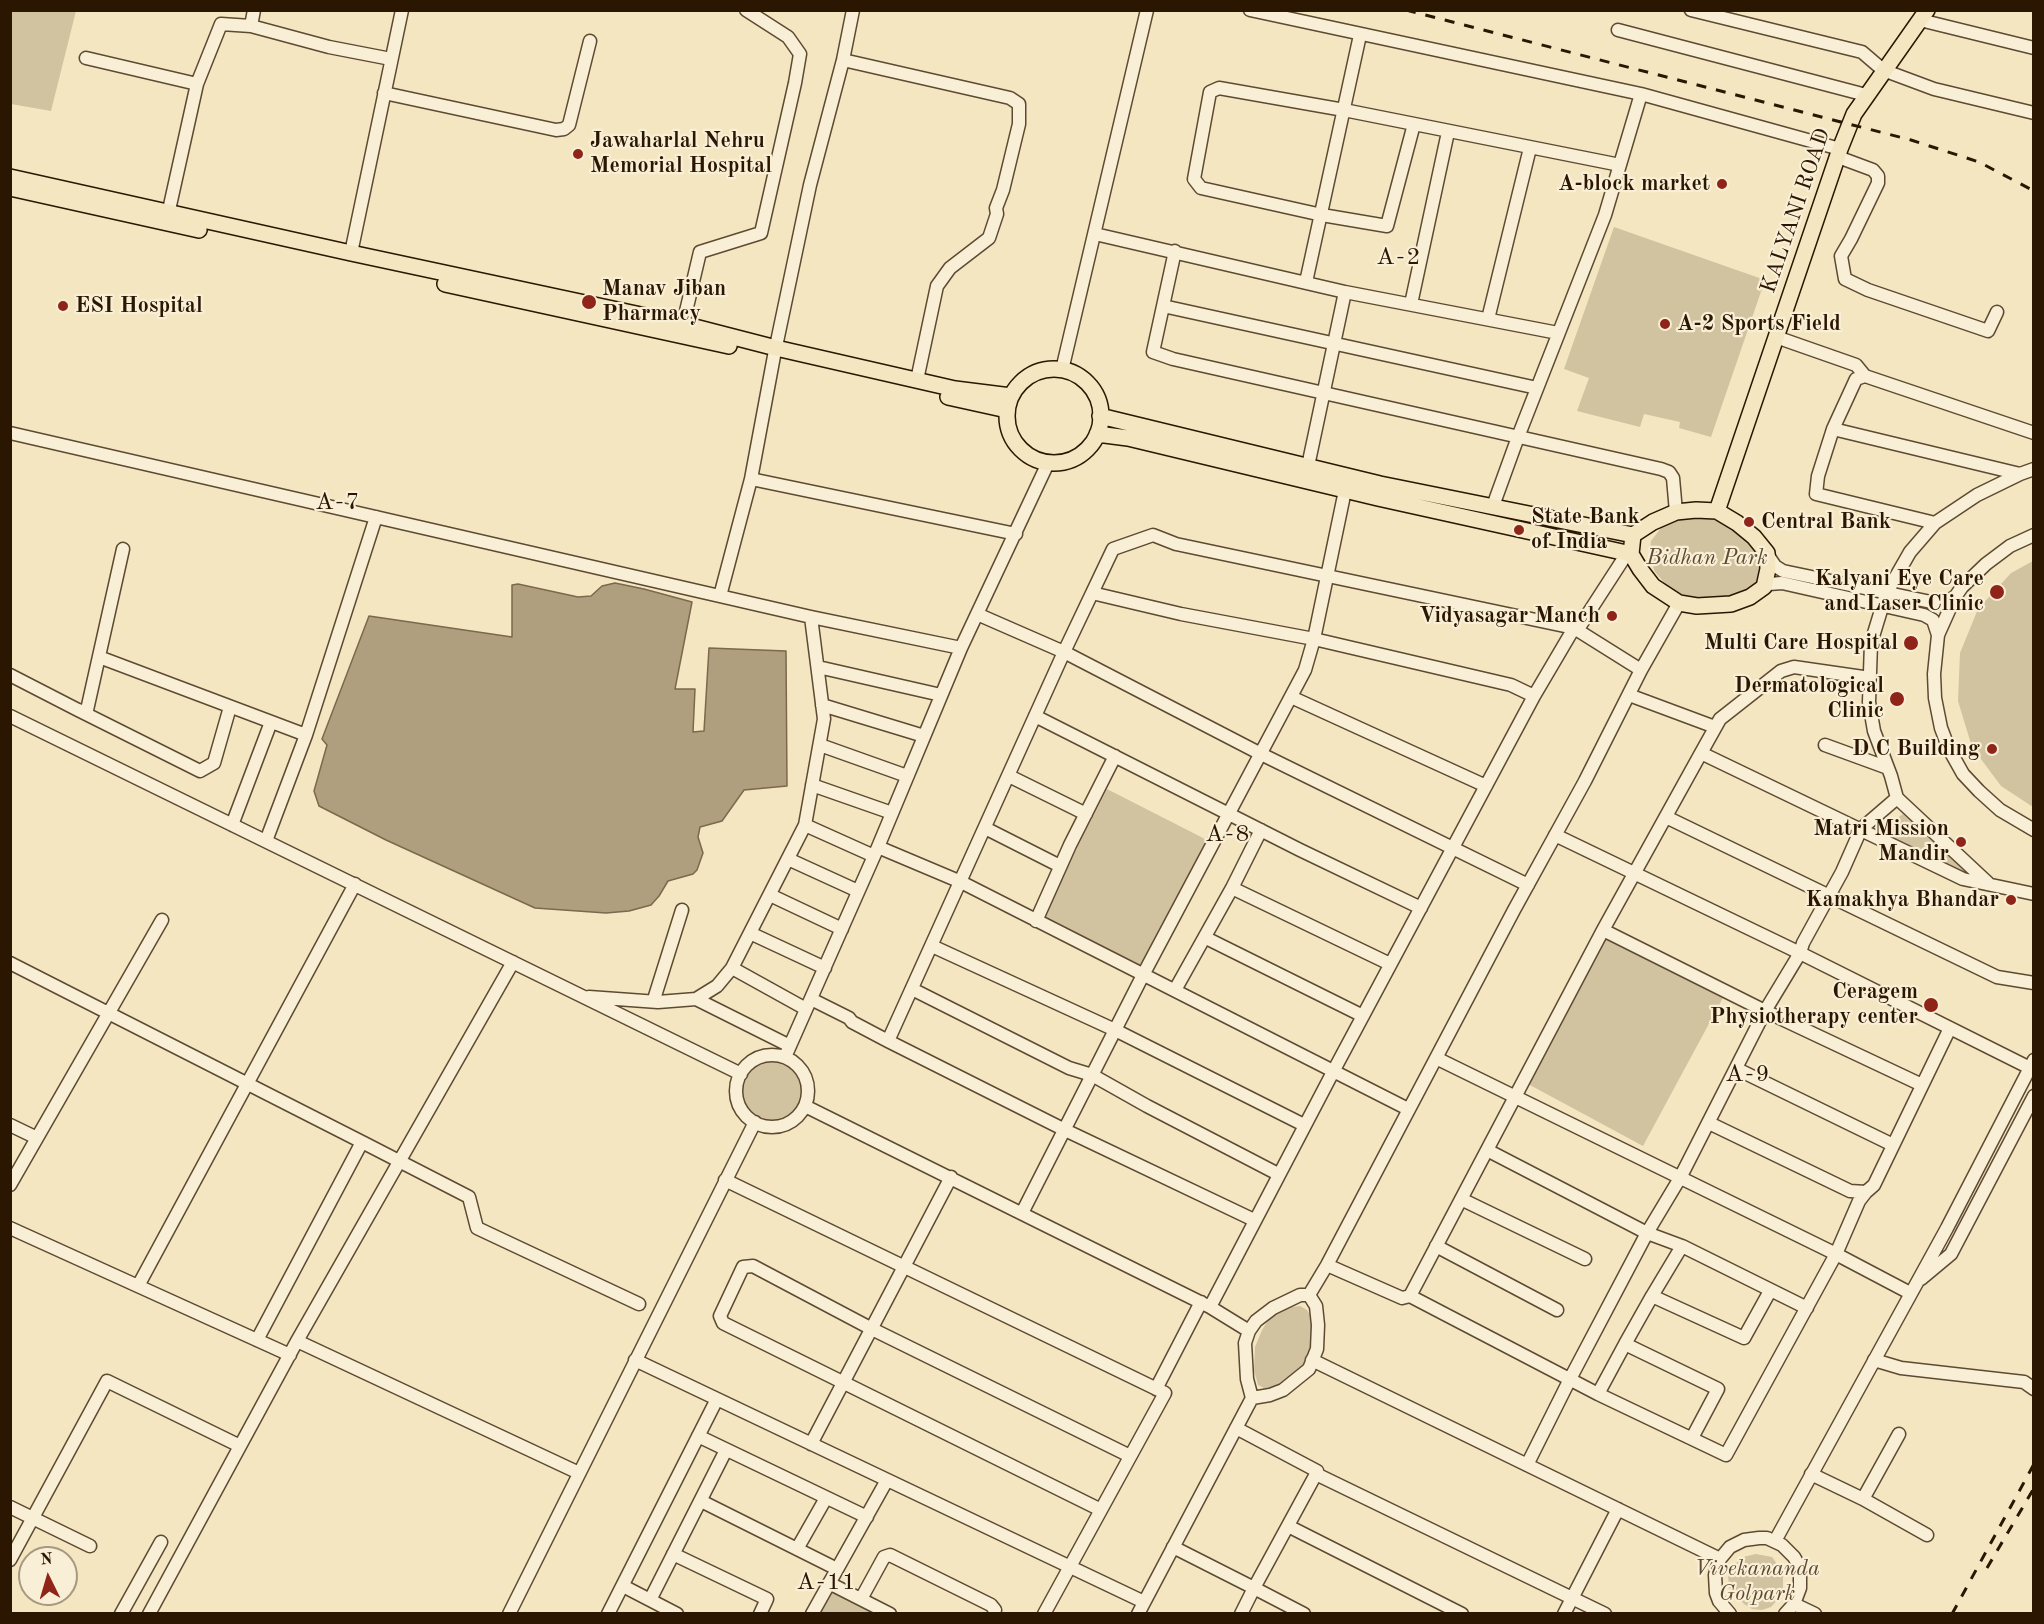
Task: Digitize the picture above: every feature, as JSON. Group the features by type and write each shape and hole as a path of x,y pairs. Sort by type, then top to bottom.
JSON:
{"main road":[{"name":"KALYANI ROAD","path":"1718,511 1854,114 1923,15"},
{"path":"10,177 167,217 1009,403"},
{"path":"10,188 351,253 683,324 775,352 917,380 1009,403"},
{"path":"1046,370 1062,370 1074,374 1094,392 1099,404 1100,417 1097,434 1079,456 1066,461 1048,463 1035,459 1022,451 1013,439 1007,425 1009,403 1018,385 1031,375 1046,370"},
{"path":"1100,417 1308,466 1347,483 1493,506 1633,535 1653,522 1676,512 1718,511 1754,537 1767,553 1768,569 1764,587 1750,597 1731,604 1697,606 1679,603 1653,586 1631,554 1633,535"},
{"path":"1097,434 1128,438 1347,483 1631,554"}],"street":[{"path":"251,26 254,10"},
{"path":"351,253 402,10"},
{"path":"683,324 700,252 760,233 795,83 800,54 788,37 746,10"},
{"path":"720,596 751,479 810,185 843,60 853,10"},
{"path":"1062,370 1148,10"},
{"path":"1250,10 1641,94 1839,153 1874,170 1878,176 1878,183 1841,256 1845,279 1868,290 1988,331 1997,312"},
{"path":"1691,10 1862,52 1883,70 1934,89 2034,113"},
{"path":"1923,15 2034,48"},
{"path":"167,217 197,84 221,24 251,26 329,47 391,59"},
{"path":"1618,30 1866,95"},
{"path":"1306,282 1360,35"},
{"path":"384,93 556,130 564,129 568,125 590,41"},
{"path":"86,58 197,84"},
{"path":"843,60 1010,98 1019,104 1019,124 989,238 950,268 937,286 917,380"},
{"path":"1414,124 1387,226 1322,215 1201,188 1194,179 1210,92 1220,88 1344,110 1620,165"},
{"path":"1493,506 1605,215 1641,94"},
{"path":"1411,304 1448,132"},
{"path":"1488,319 1530,148"},
{"path":"1095,234 1345,292 1558,333"},
{"path":"1175,251 1153,352 1173,359 1669,472 1674,478 1676,512"},
{"path":"1308,466 1345,292"},
{"path":"1163,306 1537,388"},
{"path":"1776,337 1856,365 1865,375 2034,433"},
{"path":"1865,375 1856,379 1833,429 1818,476 1816,494 1935,523"},
{"path":"1833,429 2020,474"},
{"path":"10,434 811,617 961,648"},
{"path":"788,1052 961,648 1048,463"},
{"path":"1989,884 1897,798 1874,731 1869,702 1871,643 1884,599 1910,552 1935,523 1977,495 2034,469"},
{"path":"751,479 1016,534"},
{"path":"1022,1213 1143,975 1305,670 1314,639 1347,483"},
{"path":"266,841 306,735 376,517"},
{"path":"888,1041 1113,549 1153,535 1176,544 1524,616 1574,628 1641,670"},
{"path":"2034,535 2010,546 1986,564 1962,587 1938,635 1935,663 1935,698 1941,728 1949,749 1963,774 2000,810 2034,830"},
{"path":"80,711 87,710 123,549"},
{"path":"1767,553 1775,566 1783,571 1884,599 1930,617 1938,635"},
{"path":"1156,1389 1254,1220 1534,696 1574,628 1580,626 1624,558 1631,554"},
{"path":"1764,587 1769,584 1782,583 1884,599 1937,603 1955,597"},
{"path":"1092,593 1181,614 1314,639 1510,685 1534,696"},
{"path":"1309,1295 1327,1265 1641,670 1679,603"},
{"path":"977,614 1064,652 1261,754 1528,885"},
{"path":"583,996 658,1002 696,999 717,986 732,968 805,825 824,719 811,617"},
{"path":"99,657 306,735"},
{"path":"818,667 941,695"},
{"path":"1410,1296 1603,930 1720,719 1781,671 1794,667 1870,678"},
{"path":"10,675 200,771 214,763 230,707"},
{"path":"1629,695 1715,727"},
{"path":"1291,697 1486,786"},
{"path":"822,705 924,736"},
{"path":"10,716 741,1074"},
{"path":"1035,716 1421,908"},
{"path":"231,825 271,722"},
{"path":"1826,744 1888,768"},
{"path":"819,745 907,776"},
{"path":"1701,753 1963,879 2034,894"},
{"path":"1036,921 1060,866 1115,756"},
{"path":"1009,776 1086,814"},
{"path":"812,785 892,813"},
{"path":"1527,1465 1647,1233 1680,1178 1737,1070 1765,1011 1800,953 1861,829 1897,798"},
{"path":"1666,817 1997,977 2034,983"},
{"path":"805,825 961,882 1408,1108"},
{"path":"985,828 1060,866"},
{"path":"1176,990 1206,938 1261,830"},
{"path":"1555,835 1950,1028 2032,1064 1947,1228 1775,1541"},
{"path":"788,859 858,891"},
{"path":"138,1286 356,884"},
{"path":"1232,888 1390,964"},
{"path":"770,895 842,929"},
{"path":"658,1002 655,996 682,910"},
{"path":"10,1185 162,920"},
{"path":"1603,930 1765,1011 1922,1085"},
{"path":"750,933 825,968"},
{"path":"1206,938 1363,1016"},
{"path":"932,946 1115,1030 1304,1125"},
{"path":"149,1614 297,1341 513,962"},
{"path":"10,963 469,1197 477,1228 639,1304"},
{"path":"732,968 808,1004 849,1018 852,1022 888,1041 1065,1130 1254,1220"},
{"path":"912,989 1069,1068 1092,1076 1278,1174"},
{"path":"696,999 788,1052 807,1080 808,1094 805,1106 797,1117 780,1126 767,1126 754,1122 744,1113 738,1101 736,1087 741,1074 749,1064 760,1057 788,1052"},
{"path":"1327,1265 1402,1298 1410,1296 1598,1394 1726,1455 1836,1254 1859,1202 1874,1185 1950,1028"},
{"path":"1436,1058 1836,1254 1913,1288"},
{"path":"1737,1070 1893,1145"},
{"path":"1913,1288 1951,1254 2034,1096"},
{"path":"805,1106 1206,1304 1249,1331"},
{"path":"510,1613 754,1122"},
{"path":"1709,1123 1850,1191 1866,1192"},
{"path":"10,1125 37,1138"},
{"path":"257,1340 362,1142"},
{"path":"1486,1150 1647,1233 1682,1246 1807,1308"},
{"path":"811,1444 951,1178"},
{"path":"725,1180 1165,1394 1044,1614"},
{"path":"1461,1199 1585,1259"},
{"path":"10,1228 290,1355"},
{"path":"1436,1246 1557,1310"},
{"path":"1598,1394 1682,1246"},
{"path":"1101,1510 723,1323 720,1316 743,1267 753,1266 872,1329 1130,1456"},
{"path":"1652,1296 1744,1338 1770,1291"},
{"path":"1138,1614 1252,1398 1247,1379 1245,1343 1249,1331 1256,1321 1273,1308 1300,1295 1309,1295"},
{"path":"1252,1398 1283,1390 1309,1369 1317,1349 1318,1325 1316,1306 1309,1295"},
{"path":"297,1341 579,1473"},
{"path":"1625,1344 1718,1389 1692,1438"},
{"path":"635,1360 1144,1602"},
{"path":"1312,1360 1720,1559"},
{"path":"1874,1360 1901,1368 2024,1382 2034,1389"},
{"path":"10,1560 107,1381 240,1446"},
{"path":"608,1614 717,1399"},
{"path":"1236,1428 1317,1471 1316,1474 1605,1614"},
{"path":"1863,1499 1899,1434"},
{"path":"698,1436 867,1517"},
{"path":"650,1600 726,1450"},
{"path":"1241,1614 1316,1474"},
{"path":"1811,1474 1863,1499 1927,1535"},
{"path":"812,1614 887,1480"},
{"path":"797,1549 826,1498"},
{"path":"701,1501 837,1569"},
{"path":"10,1507 90,1546"},
{"path":"1564,1614 1618,1509"},
{"path":"1288,1526 1462,1614"},
{"path":"1730,1614 1719,1601 1716,1593 1715,1575 1720,1559 1730,1547 1744,1540 1760,1538 1775,1541 1788,1550 1798,1564 1801,1580 1798,1596 1785,1614"},
{"path":"121,1614 161,1542"},
{"path":"1173,1547 1304,1614"},
{"path":"673,1554 767,1599 760,1614"},
{"path":"861,1599 884,1557 890,1555 991,1605 995,1610 994,1614"},
{"path":"830,1583 890,1614"},
{"path":"623,1586 677,1614"},
{"path":"1794,1604 1815,1614"}],"green space":[{"path":"10,11 76,11 51,111 11,104"},
{"name":"A-2 Sports Field","path":"1614,227 1765,280 1711,437 1679,428 1680,422 1644,414 1640,427 1577,411 1589,378 1564,369"},
{"name":"Bidhan Park","path":"1706,515 1729,521 1763,556 1758,587 1740,597 1701,600 1684,596 1669,588 1655,572 1649,556 1651,541 1661,528 1678,519"},
{"path":"2033,561 2033,807 2001,786 1972,747 1958,701 1960,653 1978,609 2011,573"},
{"path":"1107,789 1207,840 1140,968 1041,919"},
{"path":"1903,814 1968,874 1879,831"},
{"path":"1608,935 1725,994 1643,1146 1528,1084"},
{"path":"766,1060 778,1060 794,1069 801,1079 803,1091 801,1103 794,1113 778,1122 766,1122 755,1117 746,1108 741,1097 741,1085 746,1074 755,1065"},
{"path":"1300,1306 1307,1310 1313,1320 1311,1353 1303,1367 1278,1388 1266,1389 1258,1385 1254,1370 1255,1347 1269,1319 1279,1311"},
{"name":"Vivekananda Golpark","path":"1756,1554 1772,1557 1783,1572 1783,1594 1771,1607 1762,1610 1752,1609 1744,1604 1729,1588 1728,1574 1734,1565 1743,1557"},
{"path":"831,1592 875,1613 819,1614"}],"shaded area":[{"path":"615,583 692,602 675,689 695,689 693,732 704,731 709,648 786,651 787,786 744,790 722,821 700,827 698,837 703,853 697,870 693,874 668,881 651,905 629,911 606,913 535,908 386,840 319,806 314,791 327,745 322,739 369,616 512,637 512,585 518,584 578,597 591,596 602,586"}],"railway":[{"path":"1406,10 1911,140 1979,162 2034,191"},
{"path":"1952,1614 2034,1464"},
{"path":"1987,1568 2034,1488"}],"place":[{"name":"Jawaharlal Nehru Memorial Hospital","path":"578,154"},
{"name":"A-block market","path":"1722,184"},
{"name":"Manav Jiban Pharmacy","path":"589,302"},
{"name":"ESI Hospital","path":"63,306"},
{"name":"A-2 Sports Field","path":"1665,324"},
{"name":"Central Bank","path":"1749,522"},
{"name":"State Bank of India","path":"1519,530"},
{"name":"Kalyani Eye Care and Laser Clinic","path":"1997,592"},
{"name":"Vidyasagar Manch","path":"1612,616"},
{"name":"Multi Care Hospital","path":"1911,643"},
{"name":"Dermatological Clinic","path":"1897,699"},
{"name":"D C Building","path":"1992,749"},
{"name":"Matri Mission Mandir","path":"1961,842"},
{"name":"Kamakhya Bhandar","path":"2011,900"},
{"name":"Ceragem Physiotherapy center","path":"1931,1005"}],"district":[{"name":"A-2","path":"1399,258"},
{"name":"A-7","path":"338,503"},
{"name":"A-8","path":"1228,835"},
{"name":"A-9","path":"1748,1075"},
{"name":"A-11","path":"827,1583"}]}
